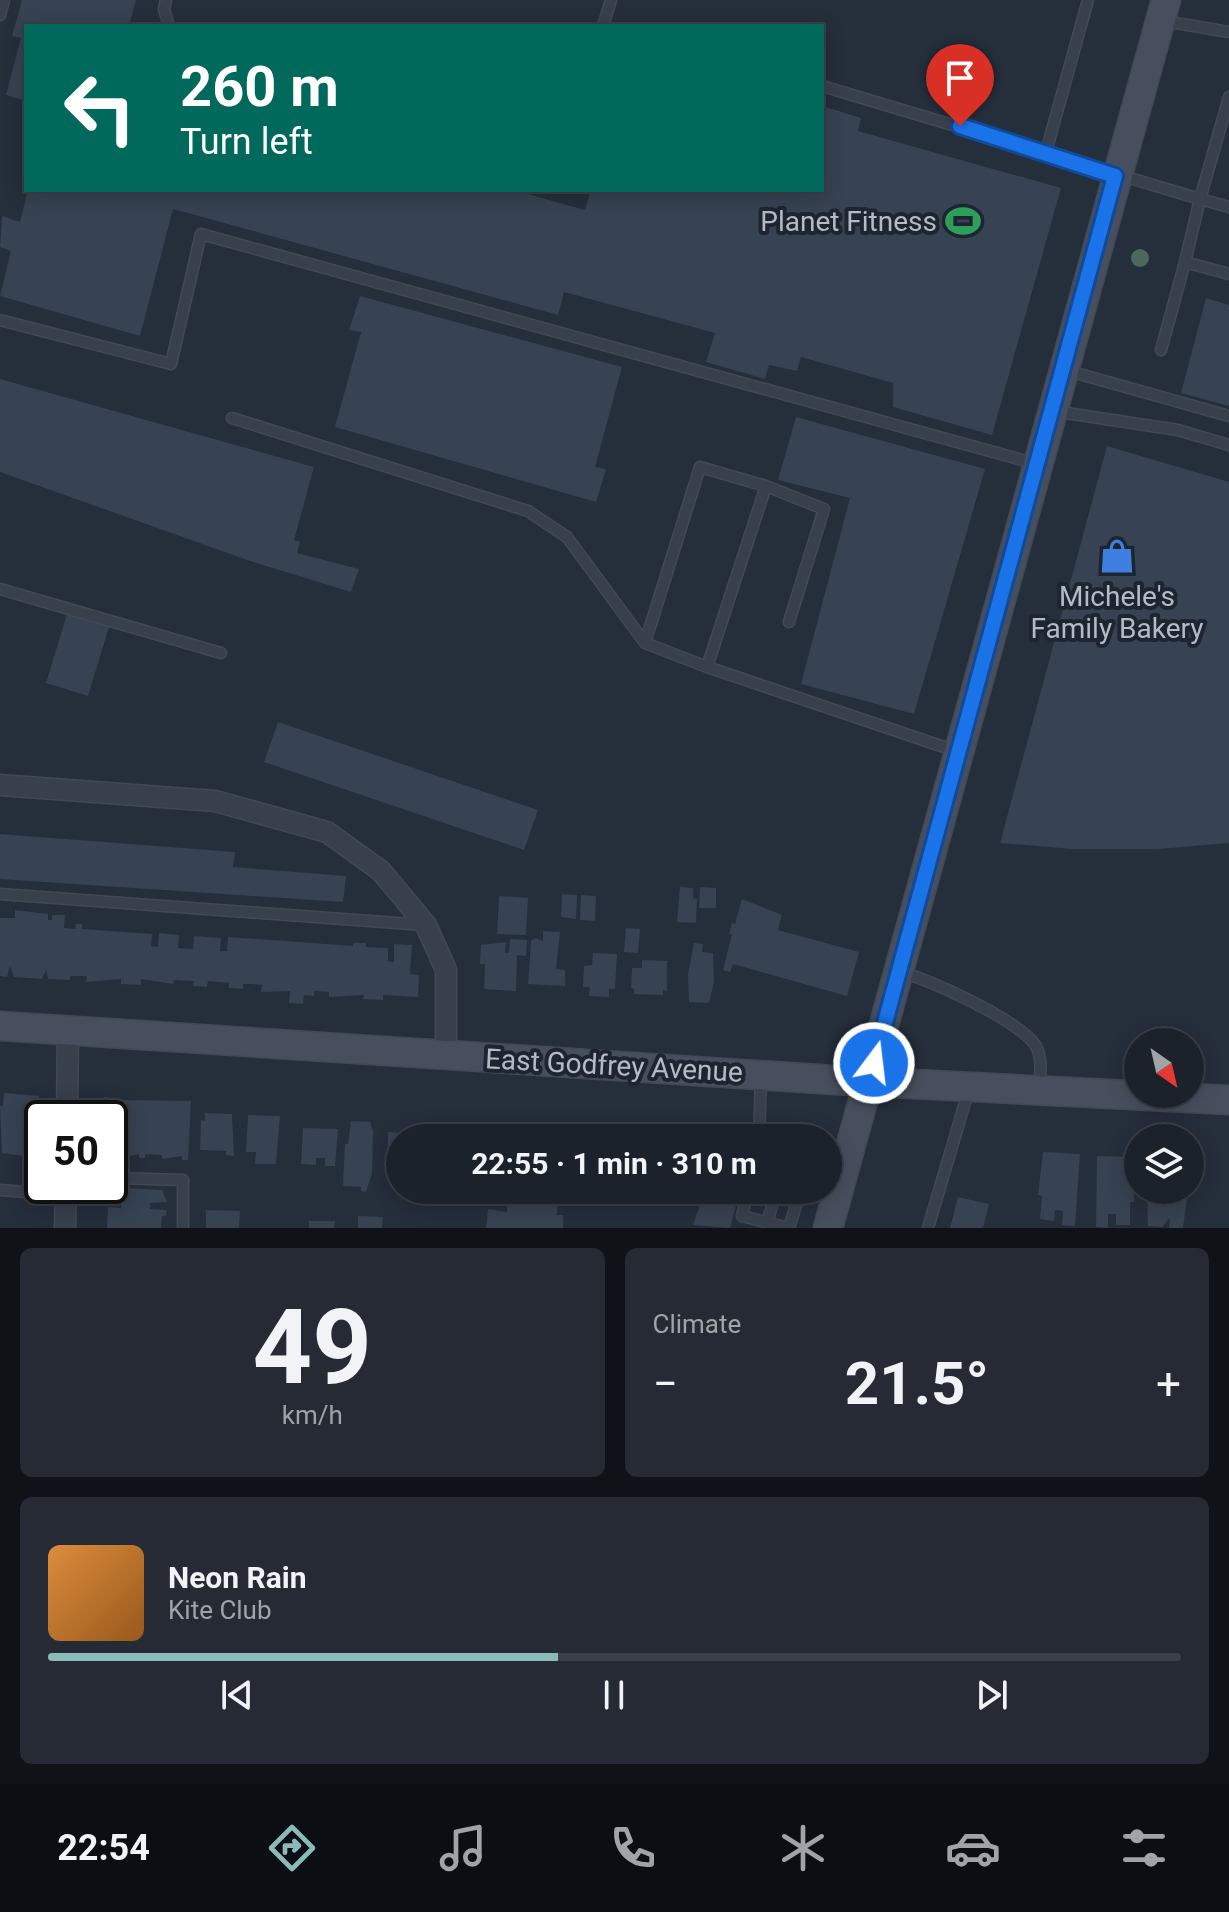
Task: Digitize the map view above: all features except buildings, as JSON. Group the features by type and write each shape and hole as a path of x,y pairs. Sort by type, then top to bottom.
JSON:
{"main road":[{"path":"828,1228 842,1159 868,1082 1115,176 1164,10"},
{"name":"East Godfrey Avenue","path":"0,1026 868,1082 1229,1100"}],"street":[{"path":"0,785 215,801 327,832 381,871 426,925 446,970 446,1056"},
{"path":"67,1100 68,1029"},
{"path":"65,1228 66,1204"}],"lane":[{"path":"0,15 4,0"},
{"path":"166,0 164,9 168,24"},
{"path":"606,24 611,0"},
{"path":"1046,152 1088,0"},
{"path":"1164,10 1229,32"},
{"path":"824,87 1046,152 1115,176 1229,207"},
{"path":"1161,350 1229,97"},
{"path":"0,320 171,364 201,234 1037,464"},
{"path":"1185,262 1229,274"},
{"path":"1062,370 1229,416"},
{"path":"1051,411 1178,430 1229,445"},
{"path":"232,418 528,511 567,537 645,643 707,667 958,751"},
{"path":"645,643 700,467 766,486 824,509 789,622"},
{"path":"707,667 766,486"},
{"path":"0,589 221,653"},
{"path":"0,894 426,925"},
{"path":"898,972 942,985 1024,1034 1035,1046 1040,1062 1039,1090"},
{"path":"760,1124 761,1073"},
{"path":"928,1228 970,1087"},
{"path":"128,1178 183,1180 183,1228"},
{"path":"0,1190 24,1190"},
{"path":"745,1204 742,1216 788,1228 796,1204"},
{"path":"767,1223 773,1204"}],"place":[{"name":"Planet Fitness","path":"963,221"},
{"name":"Michele's Family Bakery","path":"1117,556"}],"route":[{"path":"874,1063 1115,176 960,126"}]}
